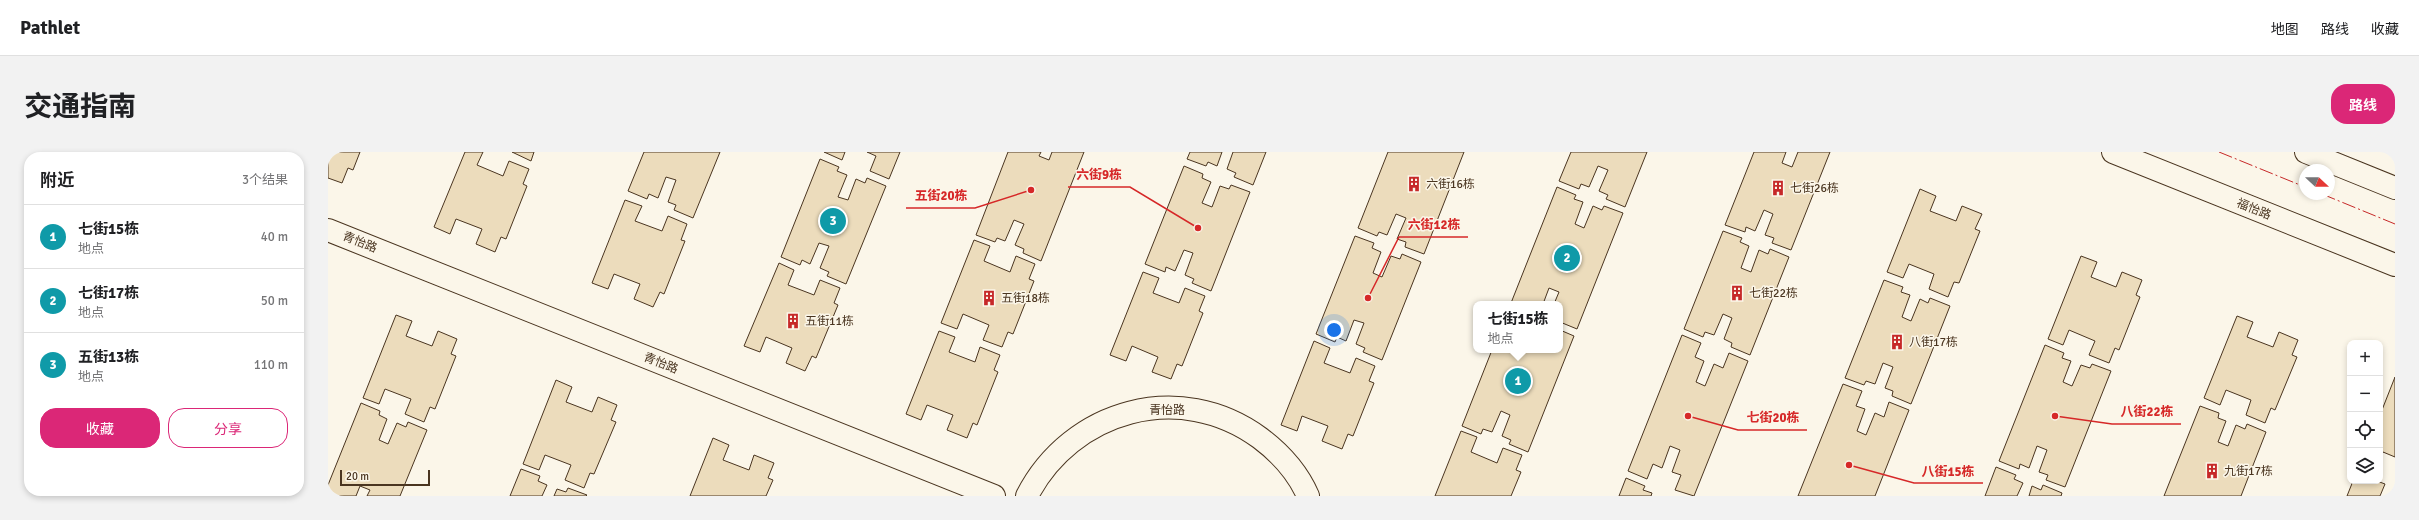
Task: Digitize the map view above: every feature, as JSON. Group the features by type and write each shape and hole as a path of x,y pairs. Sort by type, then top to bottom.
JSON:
{"street":[{"name":"福怡路","path":"2113,152 2395,265"},
{"path":"2306,152 2395,188"},
{"name":"青怡路","path":"328,230 994,496"},
{"name":"青怡路","path":"1027,496 1050,460 1070,442 1093,427 1118,416 1145,409 1172,408 1206,413 1226,419 1250,431 1272,448 1291,468 1308,496"}],"building":[{"path":"328,152 360,152 353,170 348,168 342,183 328,178"},
{"path":"465,152 483,152 477,165 503,176 509,161 529,169 523,184 527,186 506,239 501,237 495,252 476,244 482,229 456,219 450,234 434,227"},
{"path":"512,152 534,152 531,161"},
{"path":"644,152 720,152 693,218 674,210 676,205 668,202 676,180 666,177 658,198 649,194 647,199 628,191"},
{"path":"824,152 845,152 842,160"},
{"path":"867,152 900,152 889,179 870,171 876,156"},
{"path":"1008,152 1041,152 1039,156 1049,160 1052,152 1084,152 1041,261 1023,253 1024,249 1015,245 1024,224 1014,220 1005,241 997,238 995,242 976,235"},
{"path":"1190,152 1222,152 1217,166 1208,162 1206,166 1187,159"},
{"path":"1233,152 1266,152 1253,185 1234,177 1236,173 1227,169"},
{"name":"六街16栋","path":"1388,152 1464,152 1424,254 1405,247 1406,242 1397,239 1406,218 1396,214 1387,235 1379,232 1377,236 1358,228"},
{"path":"1571,152 1647,152 1625,207 1606,199 1608,195 1599,191 1608,170 1598,166 1589,187 1581,184 1579,189 1559,181"},
{"name":"七街26栋","path":"1754,152 1786,152 1782,163 1792,167 1798,152 1830,152 1791,250 1772,243 1774,238 1765,235 1773,214 1764,210 1755,231 1746,227 1745,232 1725,225"},
{"path":"820,159 839,167 837,171 847,175 838,197 848,200 856,179 865,183 867,178 886,186 846,284 827,276 829,272 820,268 829,246 819,243 810,264 802,260 800,265 781,257"},
{"path":"1184,166 1203,174 1202,178 1211,182 1202,203 1212,207 1220,186 1229,189 1231,185 1250,192 1211,291 1192,283 1194,279 1185,275 1193,253 1184,250 1175,271 1166,267 1165,272 1145,264"},
{"path":"1557,187 1576,195 1574,199 1583,202 1575,224 1584,228 1593,206 1602,210 1604,206 1623,213 1577,329 1563,323 1563,301 1555,301 1559,292 1549,288 1544,301 1512,301"},
{"path":"1920,189 1936,196 1930,211 1956,221 1962,206 1982,214 1975,229 1980,231 1959,283 1954,282 1948,297 1929,289 1934,274 1909,264 1903,278 1887,272"},
{"path":"625,200 642,206 635,221 662,231 668,216 687,224 681,240 685,241 664,294 660,292 653,307 634,299 640,284 614,274 608,289 592,283"},
{"name":"七街22栋","path":"1723,231 1742,238 1740,242 1749,246 1741,268 1751,272 1759,250 1768,254 1770,249 1789,257 1750,355 1731,347 1732,343 1724,339 1732,318 1723,314 1714,335 1705,332 1703,337 1684,329"},
{"path":"1355,236 1374,243 1372,248 1381,252 1373,273 1382,277 1391,256 1400,259 1402,254 1421,262 1382,360 1363,352 1365,348 1356,344 1364,323 1354,320 1346,341 1337,337 1335,342 1316,334"},
{"name":"五街18栋","path":"974,240 990,246 984,261 1010,272 1016,256 1035,264 1029,279 1034,281 1013,334 1008,332 1002,347 983,340 989,325 963,314 957,329 941,323"},
{"path":"2081,256 2097,262 2091,277 2116,287 2122,272 2142,280 2136,295 2140,297 2119,350 2115,348 2109,363 2089,355 2095,341 2069,330 2063,345 2048,339"},
{"name":"五街11栋","path":"779,263 794,270 788,285 814,295 820,280 840,288 834,303 838,305 816,358 812,356 805,371 786,363 792,348 766,337 760,352 744,346"},
{"path":"1143,272 1159,278 1153,293 1179,303 1185,288 1205,296 1199,311 1203,313 1182,366 1177,364 1171,379 1152,372 1158,357 1132,346 1126,361 1110,355"},
{"name":"八街17栋","path":"1884,280 1903,287 1901,292 1910,295 1902,317 1911,321 1920,299 1928,303 1930,298 1950,306 1911,404 1892,396 1893,391 1885,388 1893,367 1883,363 1875,384 1866,381 1864,385 1845,378"},
{"path":"396,315 412,321 406,336 432,346 438,331 457,339 451,354 456,356 435,409 430,407 424,422 405,414 411,399 385,389 379,404 363,398"},
{"path":"2237,316 2253,322 2247,337 2273,347 2279,332 2298,340 2292,355 2297,357 2275,410 2271,408 2265,423 2246,415 2251,400 2226,390 2220,405 2204,398"},
{"path":"939,331 955,337 949,352 975,362 980,347 1000,355 994,370 998,372 977,425 973,423 967,438 947,430 953,415 927,405 921,420 906,414"},
{"path":"1563,331 1574,336 1528,452 1509,444 1511,440 1502,436 1510,415 1501,411 1492,432 1483,429 1481,434 1462,426 1491,353 1563,353"},
{"path":"1682,335 1701,343 1695,357 1704,361 1696,382 1705,386 1714,364 1723,368 1729,353 1748,361 1694,496 1675,490 1681,475 1672,472 1680,450 1670,446 1662,468 1653,464 1647,479 1628,471"},
{"path":"1314,341 1330,348 1324,363 1350,373 1356,358 1375,366 1369,381 1374,383 1353,436 1348,434 1342,449 1322,441 1328,426 1302,416 1297,431 1281,425"},
{"path":"2045,345 2064,353 2062,358 2071,361 2063,382 2072,386 2081,365 2090,368 2092,364 2111,371 2065,487 2046,480 2048,475 2039,472 2047,450 2037,446 2029,468 2020,464 2019,469 1999,461"},
{"path":"2395,377 2395,457 2383,452 2383,407"},
{"path":"556,380 572,387 566,402 592,412 598,397 617,405 611,420 616,422 594,474 590,473 584,488 565,480 571,465 545,455 539,470 523,464"},
{"path":"1843,384 1862,391 1856,406 1865,409 1857,431 1866,435 1875,413 1884,417 1889,402 1909,410 1875,496 1798,496"},
{"path":"361,403 380,411 379,415 387,419 379,440 388,444 397,423 406,427 408,422 427,430 400,496 367,496 370,490 360,486 356,496 328,496 328,485"},
{"name":"九街17栋","path":"2200,406 2219,413 2218,418 2226,421 2218,442 2228,446 2236,425 2245,429 2247,424 2266,432 2241,496 2164,496"},
{"path":"1461,431 1477,437 1471,452 1497,463 1503,448 1522,455 1516,470 1521,472 1511,496 1435,496"},
{"path":"713,438 729,445 723,460 749,470 754,455 774,463 768,478 773,480 766,496 690,496"},
{"path":"1996,467 2016,475 2014,479 2023,483 2017,496 1985,496"},
{"path":"521,469 540,476 538,481 547,485 542,496 510,496"},
{"path":"1626,478 1645,486 1643,490 1652,493 1651,496 1619,496"},
{"path":"2352,484 2385,484 2380,496 2347,496"},
{"path":"2043,485 2062,493 2061,496 2029,496 2032,486 2041,490"},
{"path":"568,488 587,495 554,496 557,489 566,492"},
{"path":"2394,488 2395,496 2391,496"}],"power":[{"path":"2219,152 2299,185"},
{"path":"2335,199 2395,224"}],"place":[{"name":"六街16栋","path":"1414,184"},
{"name":"七街26栋","path":"1778,188"},
{"name":"五街20栋","path":"1031,190"},
{"name":"五街13栋","path":"833,221"},
{"name":"六街9栋","path":"1198,228"},
{"name":"七街17栋","path":"1567,258"},
{"name":"七街22栋","path":"1737,293"},
{"name":"五街18栋","path":"989,298"},
{"name":"六街12栋","path":"1368,298"},
{"name":"五街11栋","path":"793,321"},
{"name":"八街17栋","path":"1897,342"},
{"name":"七街15栋","path":"1518,381"},
{"name":"七街20栋","path":"1688,416"},
{"name":"八街22栋","path":"2055,416"},
{"name":"八街15栋","path":"1849,465"},
{"name":"九街17栋","path":"2212,471"}]}
